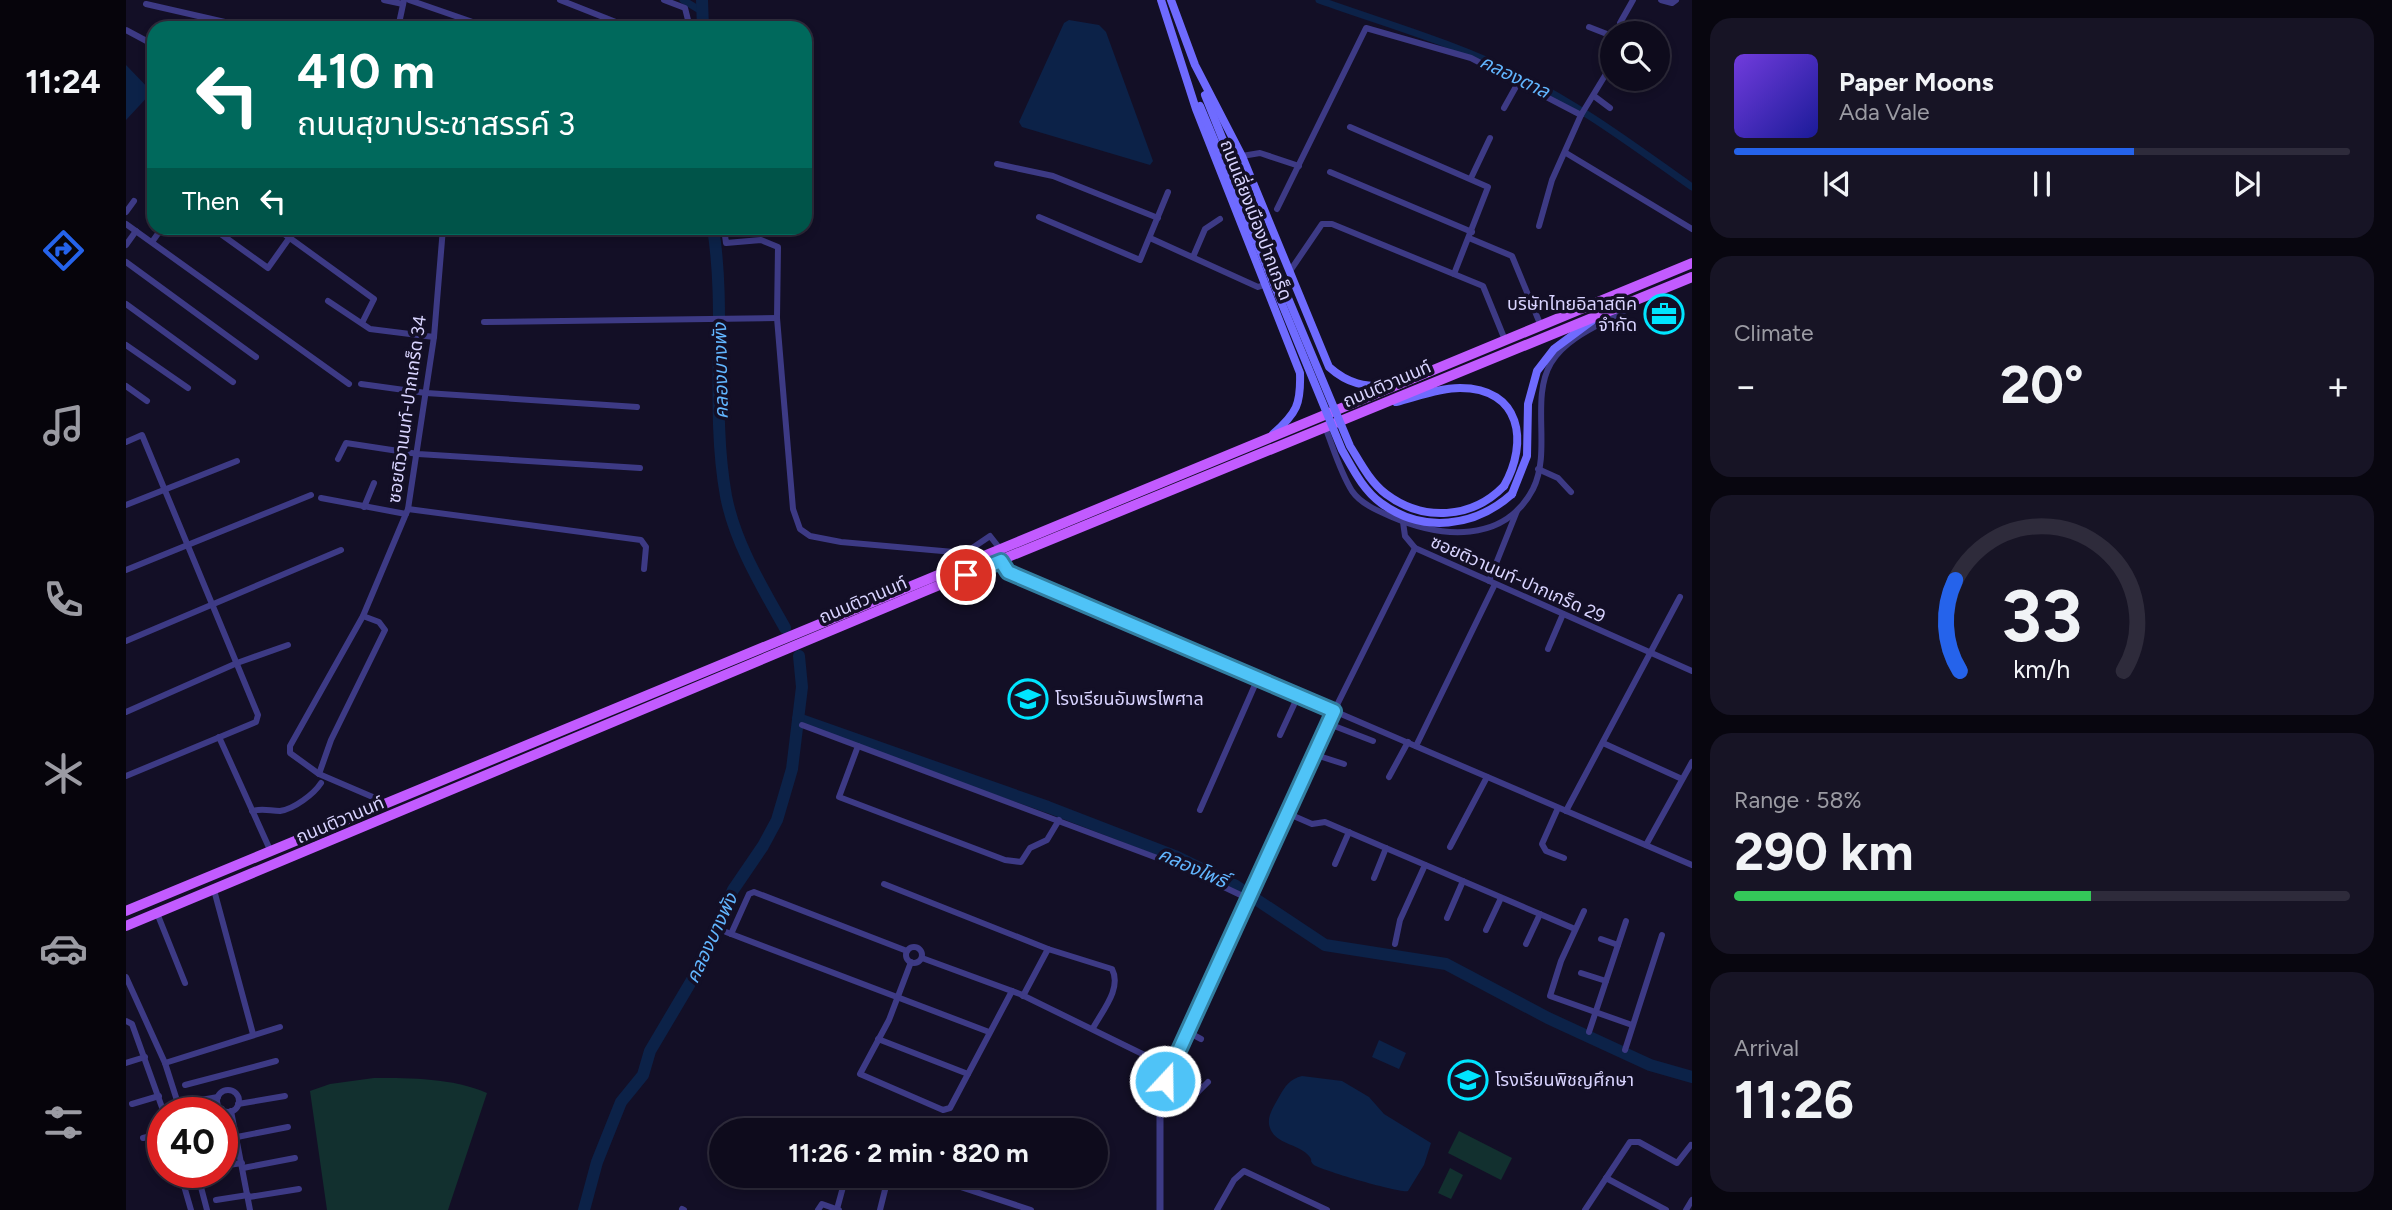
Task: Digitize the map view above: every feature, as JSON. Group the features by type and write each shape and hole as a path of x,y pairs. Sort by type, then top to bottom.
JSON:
{"main road":[{"name":"ถนนเลี่ยงเมืองปากเกร็ด","path":"1161,0 1185,75 1297,368 1301,399 1292,416 1265,441"},
{"name":"ถนนเลี่ยงเมืองปากเกร็ด","path":"1171,0 1195,65 1242,156 1329,367"},
{"path":"1195,65 1246,207 1342,450 1364,487 1381,503 1404,515 1433,523 1477,518 1489,513 1512,494 1527,456 1528,404 1537,371 1555,349 1604,312"},
{"path":"1185,75 1350,446 1371,480 1386,495 1432,513 1468,511 1483,504 1504,486 1516,463 1519,439 1513,416 1499,400 1480,390 1460,388 1381,405"},
{"name":"ถนนติวานนท์","path":"126,926 214,890 475,772 978,559 1001,555 1265,441 1692,263"},
{"name":"ถนนติวานนท์","path":"126,911 383,805 475,772 1001,555 1381,405 1692,277"},
{"path":"1297,368 1309,378 1319,380 1329,367 1352,383 1367,387 1400,386"}],"street":[{"path":"384,0 406,1 467,21"},
{"path":"560,0 613,21"},
{"path":"664,0 685,8 688,21"},
{"path":"1621,21 1633,0"},
{"path":"1661,0 1672,4 1676,0"},
{"path":"400,21 406,1"},
{"path":"146,5 219,21"},
{"path":"1589,27 1600,31"},
{"path":"1277,209 1366,28 1471,58 1581,114"},
{"path":"126,30 147,41"},
{"path":"1504,108 1518,83"},
{"path":"1539,226 1552,180 1581,114 1600,85"},
{"path":"1594,96 1610,108"},
{"path":"1350,127 1488,187 1454,274"},
{"path":"1471,178 1490,138"},
{"path":"1242,156 1260,153 1299,166"},
{"path":"1566,153 1692,229"},
{"path":"997,164 1053,176 1158,218"},
{"path":"1330,172 1512,256 1541,326"},
{"path":"1039,217 1138,260 1142,258 1168,192"},
{"path":"126,212 134,201"},
{"path":"1193,257 1205,229 1220,219"},
{"path":"1290,271 1322,224 1326,223 1486,289 1505,340"},
{"path":"126,224 349,384"},
{"path":"126,245 136,231"},
{"path":"152,242 157,235"},
{"path":"222,235 268,268 290,237"},
{"path":"287,235 375,300 362,323"},
{"name":"ซอยติวานนท์-ปากเกร็ด 34","path":"383,805 375,798 319,774 290,753 290,746 363,616 407,512 434,337 442,235"},
{"path":"725,235 726,243 761,240 778,247 777,318 793,509 800,529 810,536 841,542 965,553 978,559"},
{"path":"1150,238 1258,287 1264,285"},
{"path":"126,262 256,358"},
{"name":"ซอยติวานนท์-ปากเกร็ด 29","path":"1647,296 1579,337 1553,360 1544,383 1538,469 1533,488 1518,509 1495,526 1461,533 1425,529 1403,522 1403,531 1415,548 1692,671"},
{"path":"328,301 370,329 434,337"},
{"path":"126,304 233,382"},
{"path":"484,322 777,318"},
{"path":"126,345 188,388"},
{"path":"361,384 426,393 637,407"},
{"path":"126,386 147,401"},
{"path":"1325,427 1352,491 1365,504 1403,522"},
{"path":"126,442 142,435 258,715 256,722 126,776"},
{"path":"338,459 346,443 418,454 640,468"},
{"path":"126,505 237,461"},
{"path":"1538,469 1558,478 1571,492"},
{"path":"364,507 374,483"},
{"path":"126,570 311,495"},
{"path":"321,498 364,507 641,540 646,547 644,569"},
{"path":"1416,746 1492,583 1518,509"},
{"path":"965,553 990,536 1008,572 1692,865"},
{"path":"1160,1210 1160,1100 1169,1067 1289,814 1334,711 1415,548"},
{"path":"126,641 341,550"},
{"path":"1566,811 1680,597"},
{"path":"1548,649 1563,614"},
{"path":"319,774 331,740 385,630 379,622 363,616"},
{"path":"126,712 237,663 288,645"},
{"path":"1200,810 1258,678"},
{"path":"1280,735 1298,695"},
{"path":"1329,724 1373,741"},
{"path":"802,725 1059,820 1250,896"},
{"path":"219,737 271,852"},
{"path":"1389,777 1408,743"},
{"path":"1603,743 1682,779"},
{"path":"858,746 839,797 994,856 1019,863 1030,848 1047,841 1059,820"},
{"path":"1316,755 1343,764"},
{"path":"1646,845 1692,762"},
{"path":"1450,847 1487,777"},
{"path":"252,811 266,807 278,811 285,809 314,793 321,783"},
{"path":"1558,807 1542,844 1550,854 1564,858"},
{"path":"1289,814 1312,824 1324,822 1349,832 1575,929"},
{"path":"1335,864 1349,832"},
{"path":"1374,878 1386,848"},
{"path":"1395,944 1404,909 1425,865"},
{"path":"1447,918 1463,881"},
{"path":"884,884 1048,949 1112,969 1117,978 1115,987 1093,1028"},
{"path":"214,890 253,1034"},
{"path":"922,958 917,947 907,951 754,892 749,894 728,933 989,1032"},
{"path":"1486,930 1501,898"},
{"path":"1584,911 1550,996 1632,1025"},
{"path":"157,913 185,983"},
{"path":"1526,944 1539,914"},
{"path":"1589,1032 1626,921"},
{"path":"1625,1050 1662,935"},
{"path":"1601,939 1618,945"},
{"path":"1023,996 1048,949"},
{"path":"907,951 907,958 911,962"},
{"path":"1012,991 950,1108 943,1110 860,1074 897,999 911,962 922,958 1012,991 1169,1067"},
{"path":"1581,973 1606,981"},
{"path":"127,980 129,991 164,1063 176,1097"},
{"path":"126,1021 132,1024 159,1096 132,1104"},
{"path":"164,1063 280,1027"},
{"path":"1186,1031 1201,1039"},
{"path":"878,1039 968,1074"},
{"path":"126,1063 145,1056"},
{"path":"185,1085 276,1061"},
{"path":"224,1073 228,1090"},
{"path":"1165,1081 1197,1093 1208,1082"},
{"path":"218,1097 228,1090"},
{"path":"228,1090 237,1094 237,1097"},
{"path":"238,1104 285,1096"},
{"path":"238,1137 288,1127"},
{"path":"143,1138 147,1137"},
{"path":"1585,1210 1633,1141 1676,1163 1691,1145"},
{"path":"238,1143 250,1210"},
{"path":"238,1165 295,1158"},
{"path":"1217,1210 1234,1180 1244,1171 1323,1209"},
{"path":"1606,1178 1666,1210"},
{"path":"185,1188 191,1210"},
{"path":"201,1188 207,1210"},
{"path":"818,1210 822,1204 838,1210 843,1188"},
{"path":"880,1210 886,1188"},
{"path":"964,1188 1031,1210"},
{"path":"216,1200 299,1189"},
{"path":"1686,1210 1692,1200"}],"green space":[{"path":"374,1078 446,1082 487,1093 448,1210 327,1210 310,1091 330,1084"},
{"path":"1459,1131 1512,1158 1501,1180 1448,1153"},
{"path":"1450,1168 1463,1175 1451,1199 1438,1193"}],"water":[{"path":"1069,20 1099,25 1106,32 1153,161 1150,165 1022,127 1019,122 1064,23"},
{"path":"126,65 147,87 147,97 126,120"},
{"path":"1379,1040 1406,1053 1399,1069 1372,1057"},
{"path":"1302,1076 1342,1081 1369,1097 1384,1114 1431,1143 1424,1165 1408,1191 1320,1168 1311,1162 1305,1152 1275,1136 1269,1123 1272,1110 1286,1086"}],"waterway":[{"path":"683,0 703,12"},
{"name":"คลองบางพัง","path":"702,0 703,21"},
{"name":"คลองตาล","path":"1319,0 1445,44 1518,75 1586,114 1692,187"},
{"name":"คลองบางพัง","path":"714,235 719,295 719,429 726,496 743,548 785,628"},
{"name":"คลองบางพัง","path":"584,1210 597,1162 621,1102 643,1075 650,1051 692,980 733,890 777,820 792,769 802,687 799,656"},
{"name":"คลองโพธิ์","path":"798,719 1048,807 1175,856 1236,886 1325,945 1446,964 1548,1018 1650,1065 1692,1077"}],"place":[{"name":"บริษัทไทยอิลาสติค จำกัด","path":"1664,314"},
{"name":"โรงเรียนอัมพรไพศาล","path":"1028,699"},
{"name":"โรงเรียนพิชญศึกษา","path":"1468,1080"}],"route":[{"path":"966,575 1001,561 1008,572 1334,711 1308,774 1169,1067 1165,1081"}]}
